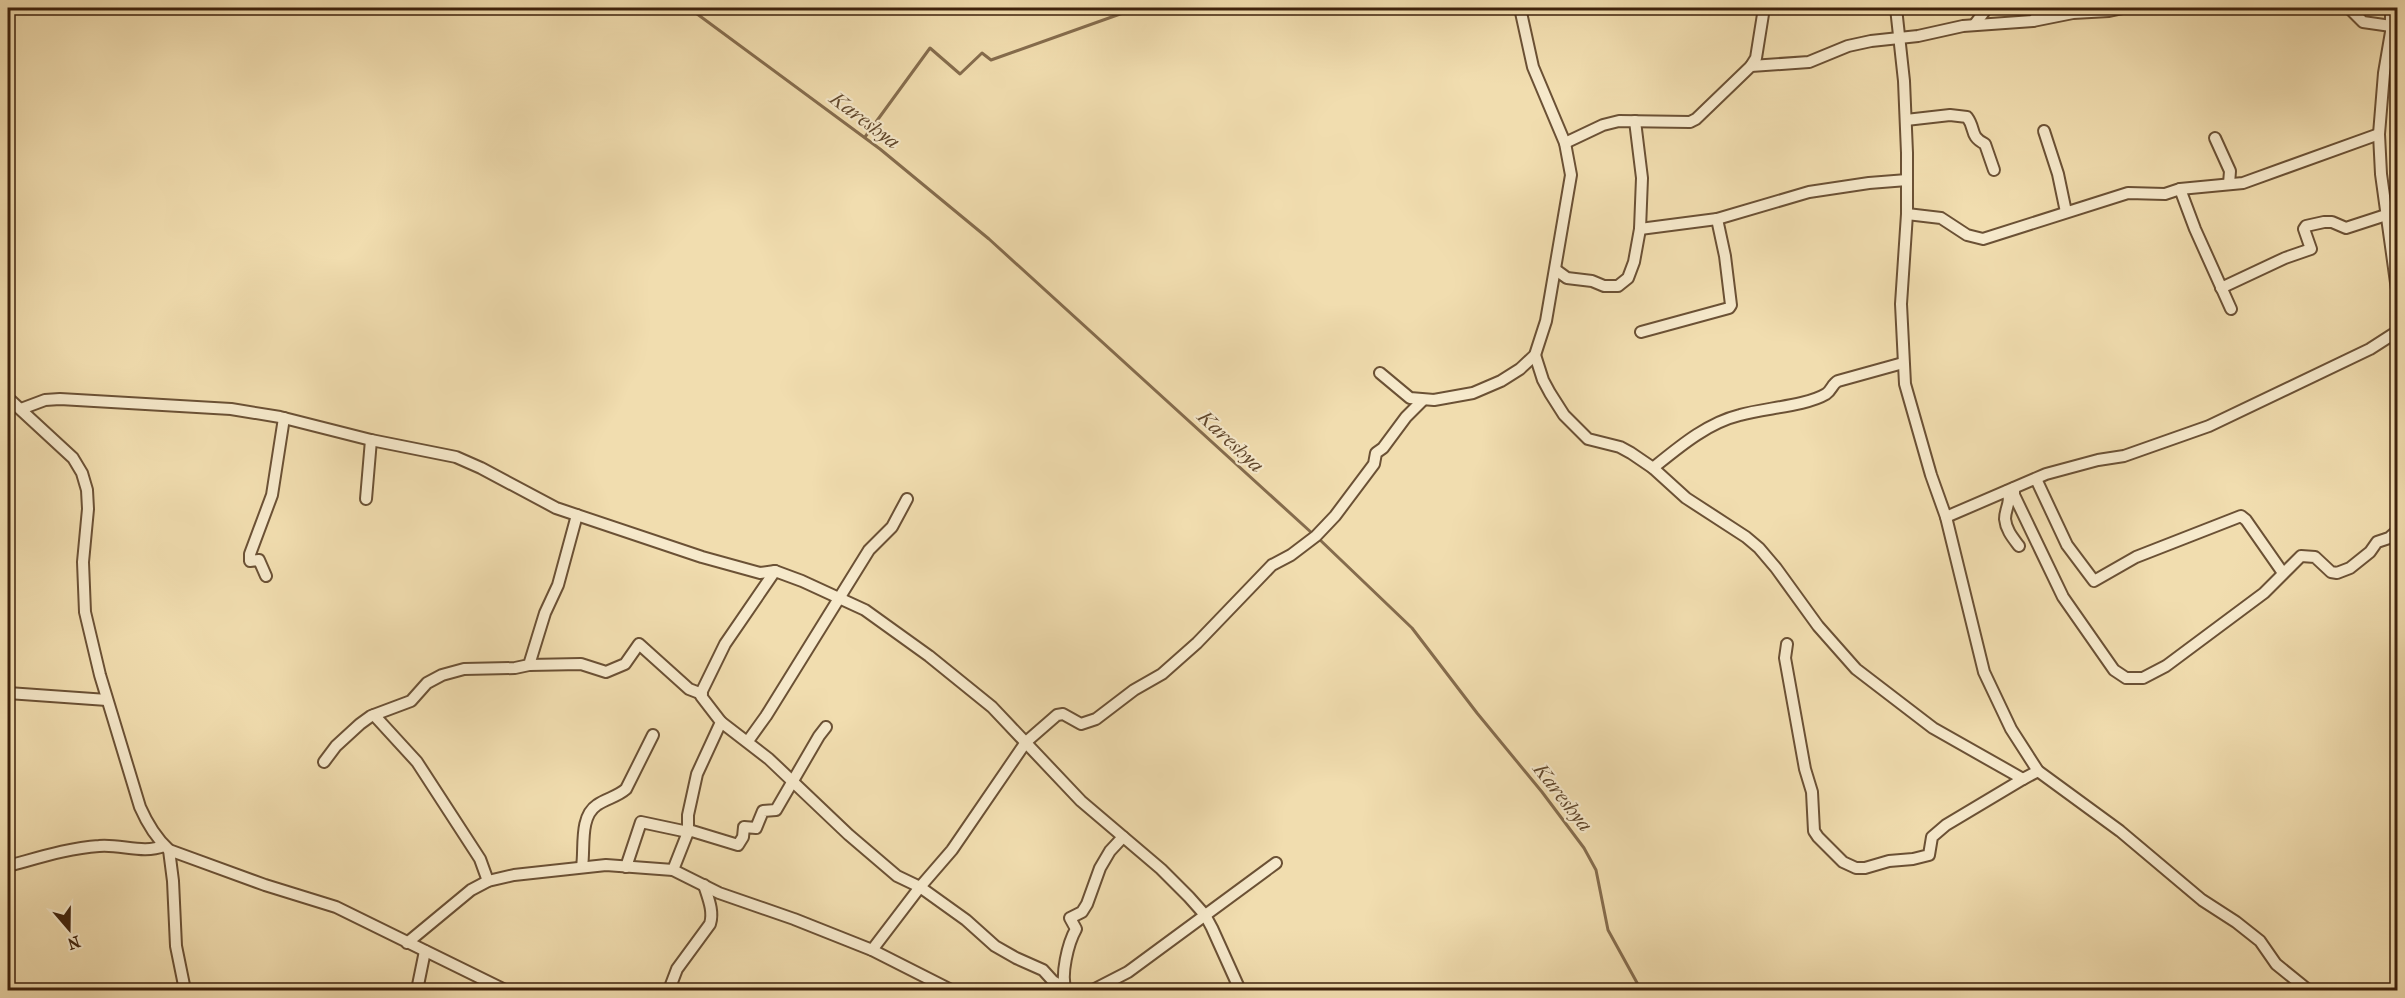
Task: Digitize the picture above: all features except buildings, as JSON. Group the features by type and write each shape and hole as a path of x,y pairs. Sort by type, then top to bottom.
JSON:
{"street":[{"path":"1380,373 1410,398 1424,400 1473,393 1520,369 1535,355 1546,321 1571,175 1565,143 1533,68 1520,8"},
{"path":"1565,143 1613,122 1690,122 1696,119 1752,66 1756,58 1764,8"},
{"path":"1896,8 1906,120 1907,214 1902,293 1905,384 1946,517 1984,672 2011,729 2038,771 2120,831 2202,900 2260,941 2276,964 2308,990"},
{"path":"1975,24 1987,8"},
{"path":"2033,21 2036,18 2037,8"},
{"path":"1752,66 1809,63 1848,46 1871,40 1899,39 1975,24 2033,21 2073,13 2123,8"},
{"path":"2349,8 2363,22 2393,31"},
{"path":"2391,8 2393,31 2384,73 2379,134 2386,215 2397,297"},
{"path":"1906,120 1950,115 1967,117 1974,136 1985,144 1994,170"},
{"path":"1556,270 1567,278 1592,280 1604,286 1618,286 1628,278 1634,262 1640,229 1642,178 1635,121"},
{"path":"2043,131 2058,174 2066,212"},
{"path":"1907,214 1941,218 1966,235 1983,239 2128,194 2165,194 2180,189 2243,183 2379,134"},
{"path":"2215,138 2230,171 2229,184"},
{"path":"1640,229 1717,219 1809,192 1907,180"},
{"path":"2180,189 2231,309"},
{"path":"2221,288 2285,258 2307,252 2311,249 2304,229 2306,226 2332,222 2346,228 2386,215"},
{"path":"1641,332 1729,308 1731,305 1725,256 1717,219"},
{"path":"1946,517 2036,479 2098,460 2124,456 2209,426 2370,349 2397,331"},
{"path":"1535,355 1550,393 1564,415 1588,439 1620,447 1653,468 1686,498 1759,548 1818,626 1856,669 1933,728 2023,779"},
{"path":"1653,468 1687,441 1727,419 1825,394 1839,381 1903,363"},
{"path":"8,398 73,458 87,490 83,589 91,641 140,807 148,825 166,848 173,881 176,946 185,990"},
{"path":"21,409 38,401 60,399 220,408 284,418 371,440 416,448 468,461 526,494 577,515 702,557 760,573 775,571 802,580 865,610 929,656 992,707 1081,801 1161,869 1205,915 1240,990"},
{"path":"872,950 920,887 952,850 1026,742 1057,715 1063,714 1081,723 1096,719 1134,690 1162,674 1197,643 1272,565 1291,555 1316,536 1335,516 1374,464 1376,453 1383,448 1406,417 1424,400"},
{"path":"266,576 262,563 259,560 250,561 250,554 272,495 284,418"},
{"path":"366,499 371,440"},
{"path":"2036,479 2067,544 2094,581 2136,557 2241,516 2283,573"},
{"path":"2010,489 2010,503 2005,518 2008,530 2019,546"},
{"path":"2010,489 2063,597 2114,670 2126,678 2143,678 2166,666 2264,593 2301,556 2310,555 2322,562 2331,572 2337,573 2360,561 2377,542 2389,538 2397,530"},
{"path":"748,741 766,716 869,550 892,527 907,499"},
{"path":"529,665 545,613 558,585 577,515"},
{"path":"702,694 725,644 775,571"},
{"path":"1786,644 1785,658 1805,769 1812,792 1814,831 1828,849 1843,862 1856,868 1865,868 1889,861 1929,855 1932,837 1946,825 2038,771"},
{"path":"324,762 348,733 374,715 411,701 427,683 441,675 464,669 581,664 606,672 625,664 639,645 689,689 702,694 721,722 748,741 793,780 849,835 897,876 920,887 995,946 1043,970 1053,981 1066,989"},
{"path":"8,693 107,700"},
{"path":"374,715 417,762 480,859 488,881"},
{"path":"673,870 688,832 688,815 697,774 721,722"},
{"path":"626,867 641,822 692,831 738,845 743,837 744,827 756,828 763,811 776,810 826,727"},
{"path":"582,867 586,821 592,808 620,795 626,789 653,735"},
{"path":"1066,989 1063,979 1068,947 1076,929 1070,918 1082,912 1100,868 1110,851 1123,837"},
{"path":"8,866 82,847 117,846 151,850 166,848 265,885 336,907 407,944 505,990"},
{"path":"1093,990 1128,972 1276,864"},
{"path":"407,944 464,896 488,881 514,875 606,865 673,870 719,893 794,919 872,950 935,987 951,990"},
{"path":"669,990 677,969 710,924 711,907 704,885"},
{"path":"417,990 425,951"}],"waterway":[{"name":"Kareshya","path":"689,8 880,149 989,239 1313,534"},
{"path":"865,137 930,48 960,74 982,53 991,60 1137,8"},
{"name":"Kareshya","path":"1318,538 1412,628 1584,848 1596,870 1608,930 1641,990"}]}
